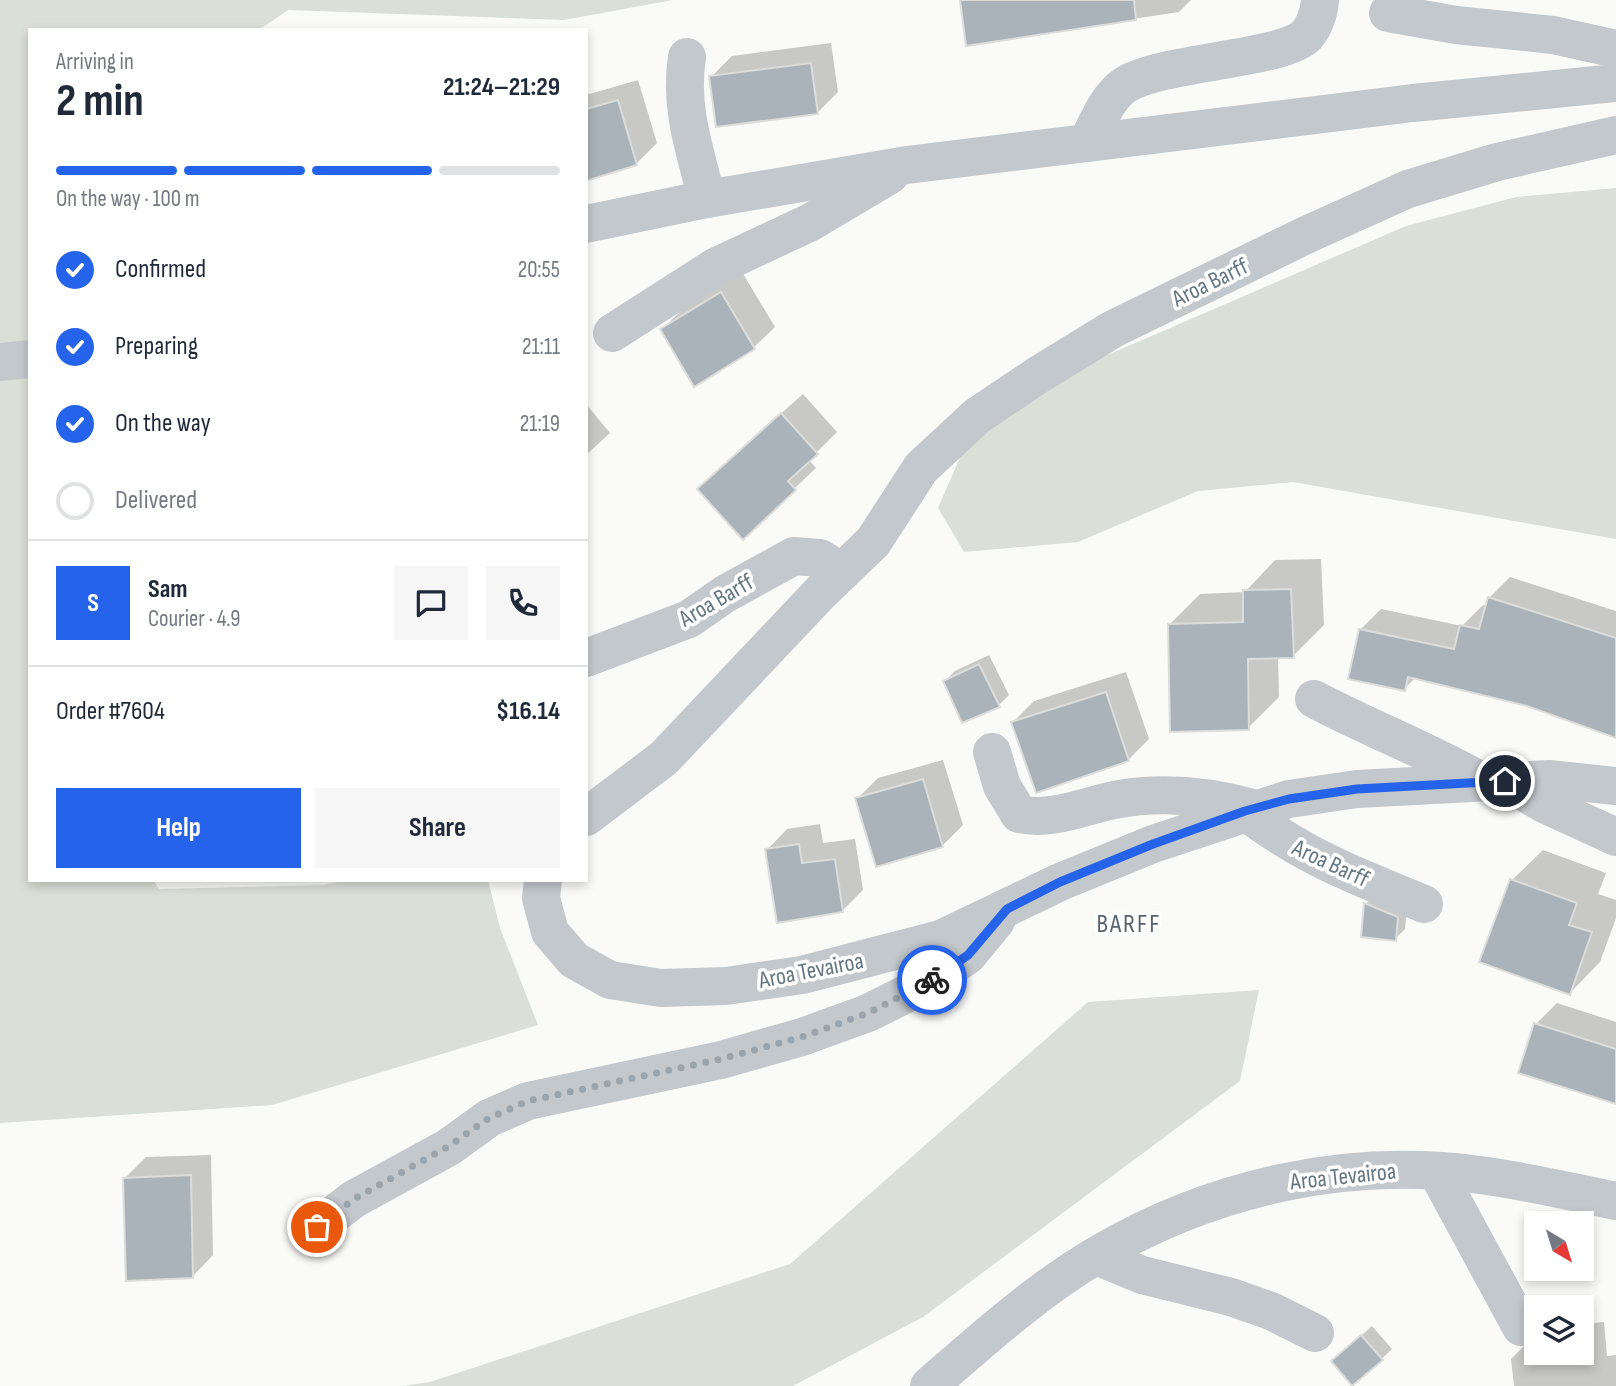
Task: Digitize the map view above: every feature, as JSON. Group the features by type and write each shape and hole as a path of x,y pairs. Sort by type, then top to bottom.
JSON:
{"street":[{"path":"1087,143 1104,110 1125,85 1167,71 1277,48 1306,36 1318,14 1320,0"},
{"path":"1388,13 1455,25 1553,35 1616,49"},
{"path":"687,57 682,85 687,124 708,199"},
{"path":"590,227 708,199 907,164 1413,103 1616,83"},
{"name":"Aroa Barff","path":"588,657 689,619 725,594 794,556 820,558 842,572 873,542 920,468 977,416 1114,329 1306,235 1408,190 1497,162 1616,135"},
{"path":"612,333 715,268 811,222 907,164"},
{"path":"0,362 28,359"},
{"path":"588,815 664,758 842,572"},
{"path":"1314,699 1354,720 1616,837"},
{"name":"Aroa Barff","path":"992,752 1002,786 1019,814 1039,818 1117,799 1208,796 1249,810 1282,840 1326,863 1424,904"},
{"name":"Aroa Tevairoa","path":"543,882 541,898 550,932 574,960 610,980 661,988 726,986 816,972 941,939 1060,882 1153,844 1249,810 1289,799 1357,789 1549,779 1616,786"},
{"path":"317,1227 354,1199 449,1146 489,1118 528,1101 721,1059 802,1037 868,1013 926,984 968,955 1007,909"},
{"path":"1437,1172 1521,1327"},
{"name":"Aroa Tevairoa","path":"929,1386 1019,1310 1096,1255 1164,1221 1249,1189 1327,1173 1437,1172 1479,1175 1616,1201"},
{"path":"1096,1255 1142,1275 1231,1297 1271,1311 1315,1333"}],"shaded area":[{"path":"0,0 673,0 564,20 288,10 262,28 28,28 28,882 154,882 159,889 323,885 337,882 488,882 500,928 538,1025 272,1105 0,1123"},
{"path":"1616,188 1616,539 1293,482 1198,491 1078,542 964,552 938,508 968,439 1075,369 1406,226 1516,197"},
{"path":"1259,990 1240,1081 923,1317 793,1386 402,1386 430,1382 790,1264 1088,1002"}],"building":[{"path":"960,0 1134,0 1136,20 966,46"},
{"path":"811,63 818,114 716,127 709,76"},
{"path":"618,100 637,165 588,180 588,108"},
{"path":"721,292 755,349 694,387 660,329"},
{"path":"781,413 818,454 788,481 796,490 743,540 697,489"},
{"path":"1291,589 1294,658 1248,659 1249,730 1170,732 1168,624 1243,622 1243,590"},
{"path":"1488,597 1616,638 1616,738 1527,706 1408,677 1405,691 1348,679 1359,629 1454,649 1460,625 1479,629"},
{"path":"979,664 1000,707 962,723 943,681"},
{"path":"1106,692 1129,761 1036,793 1011,722"},
{"path":"923,779 943,847 876,867 855,798"},
{"path":"799,844 802,863 835,859 843,912 777,923 765,849"},
{"path":"1510,879 1577,903 1569,925 1592,932 1570,995 1479,962"},
{"path":"1364,903 1398,917 1396,941 1361,937"},
{"path":"1534,1023 1616,1049 1616,1104 1518,1073"},
{"path":"191,1175 193,1278 126,1281 123,1178"},
{"path":"1361,1335 1383,1360 1352,1386 1331,1361"}],"way so far":[{"path":"317,1227 354,1199 449,1146 489,1118 528,1101 721,1059 802,1037 868,1013 932,980"}],"district":[{"name":"BARFF","path":"1129,923"}],"route":[{"path":"932,980 968,955 1007,909 1060,882 1153,844 1245,811 1289,799 1357,789 1505,781"}]}
